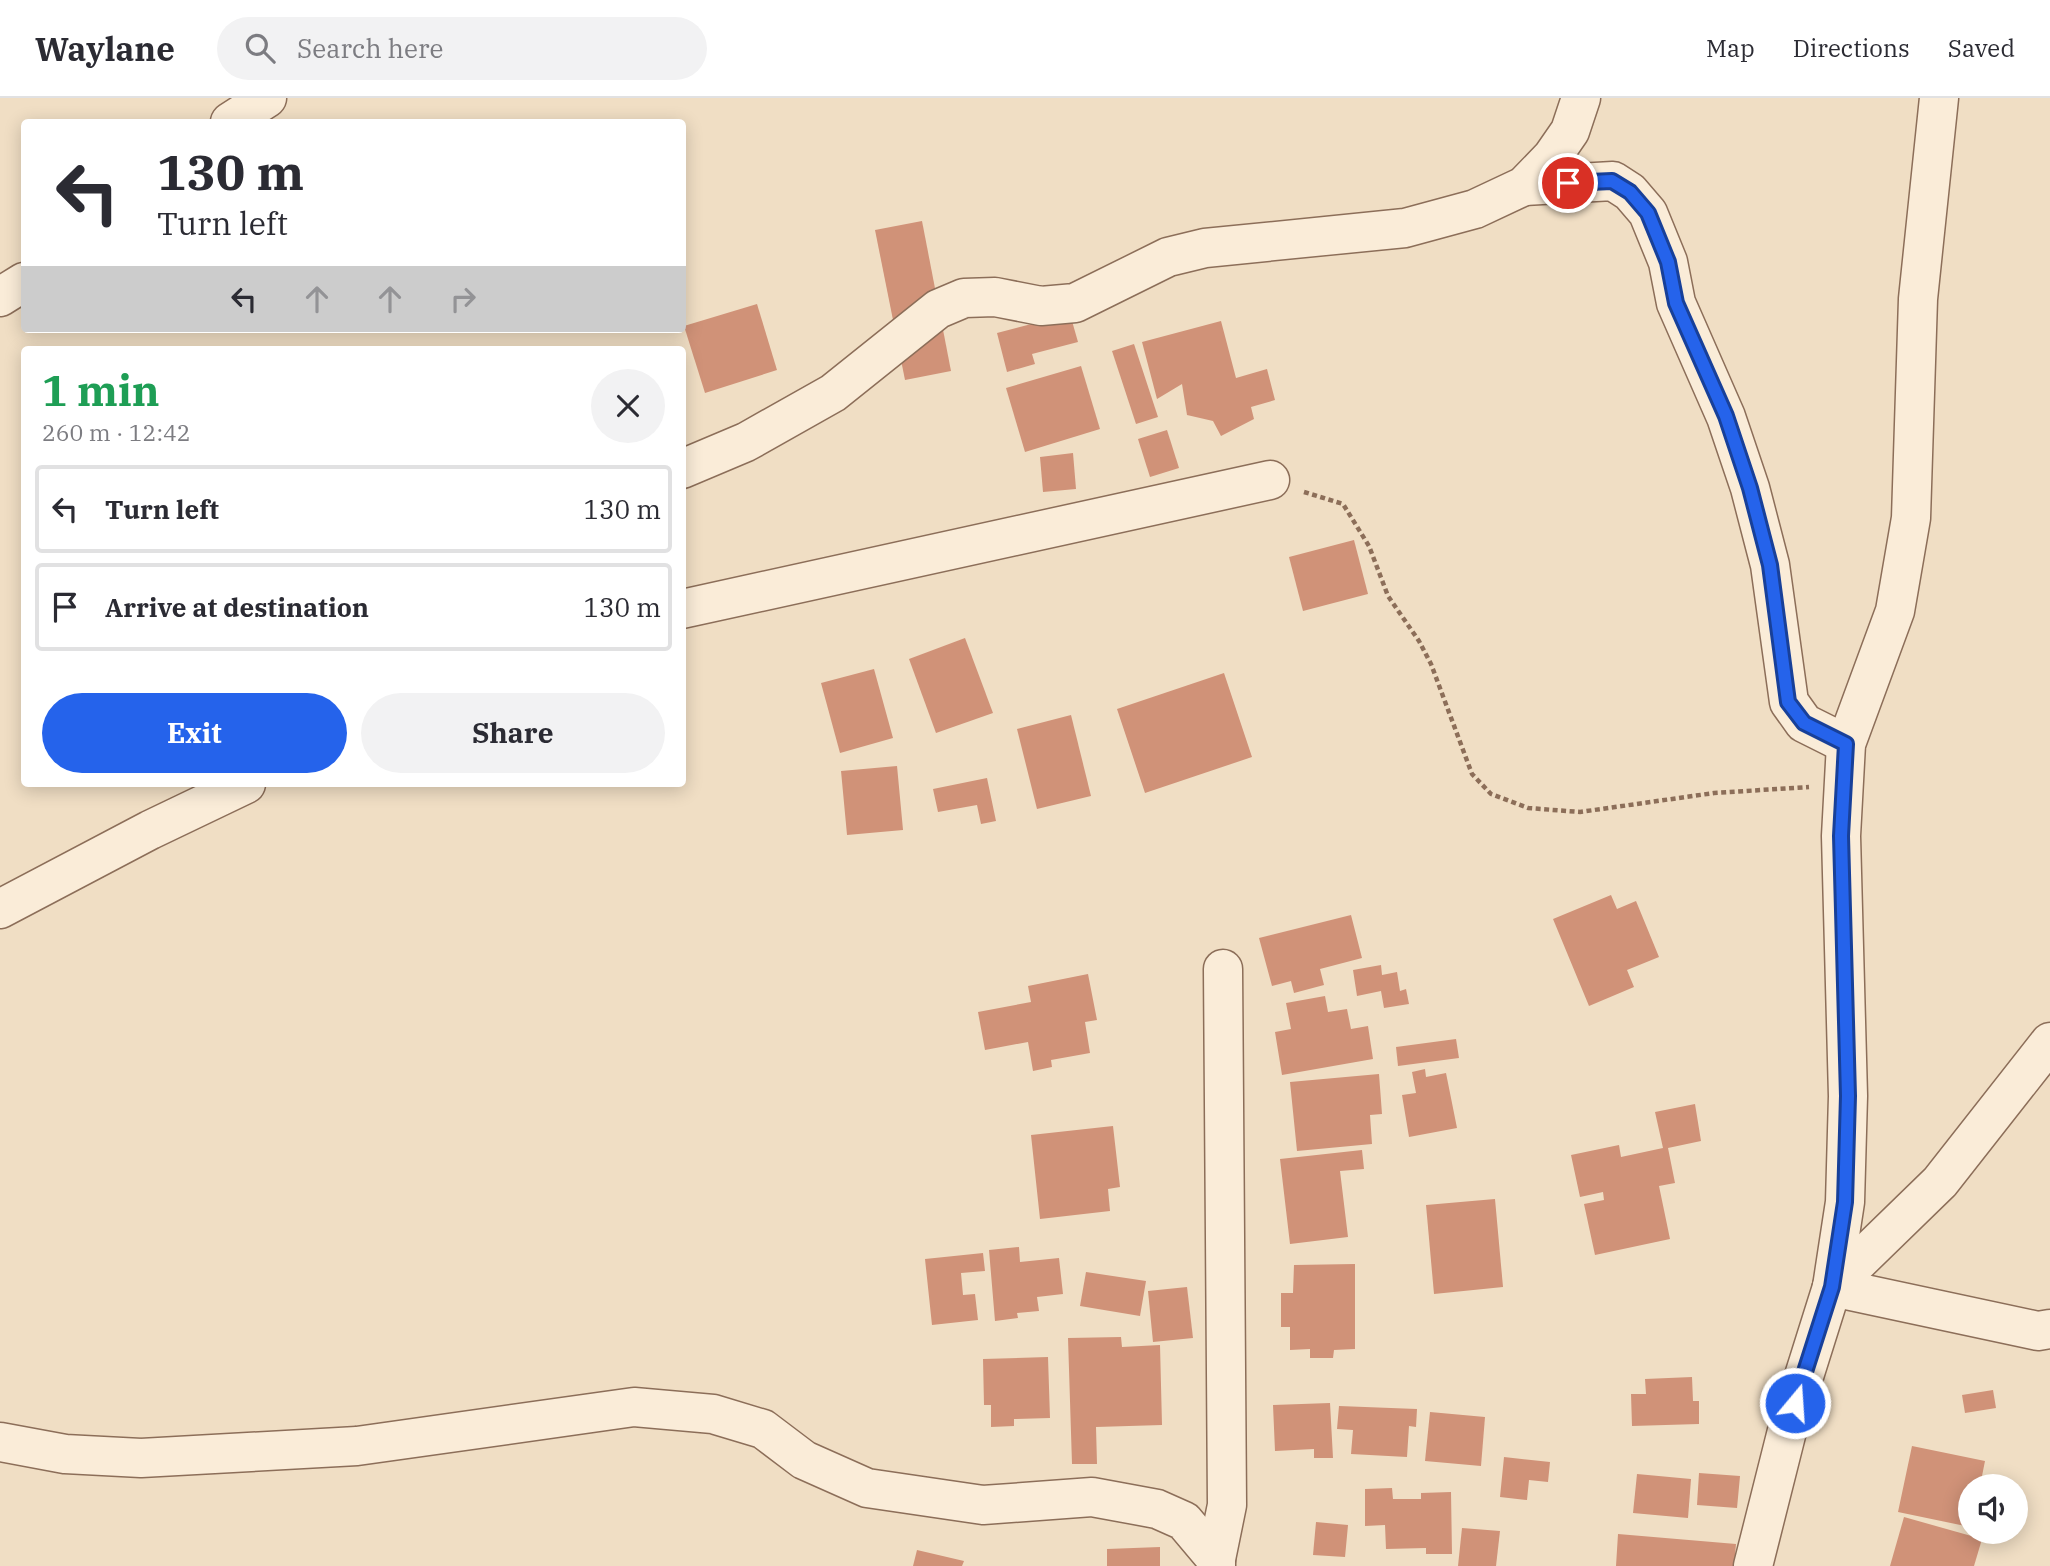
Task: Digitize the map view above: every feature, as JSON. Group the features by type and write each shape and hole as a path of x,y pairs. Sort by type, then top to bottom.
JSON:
{"street":[{"path":"235,119 267,98"},
{"path":"686,467 746,442 833,393 938,309 964,298 995,297 1041,306 1075,303 1168,257 1205,248 1405,228 1475,209 1524,186 1552,157 1570,131 1581,98"},
{"path":"1753,1566 1788,1427 1832,1287 1845,1202 1848,1096 1841,836 1846,744 1895,611 1911,518 1917,299 1939,98"},
{"path":"1524,186 1612,181 1630,192 1648,213 1668,262 1676,303 1726,416 1750,488 1770,565 1788,702 1804,723 1846,744"},
{"path":"0,297 21,284"},
{"path":"686,608 1270,480"},
{"path":"0,909 150,830 240,787"},
{"path":"1216,1562 1227,1505 1223,969"},
{"path":"1832,1287 1940,1181 2050,1042"},
{"path":"1832,1287 2038,1331 2050,1329"},
{"path":"0,1442 65,1454 141,1458 357,1447 634,1407 713,1414 763,1429 804,1460 867,1488 983,1506 1092,1497 1157,1509 1184,1521 1216,1562"}],"path":[{"path":"1270,480 1343,504 1369,545 1388,596 1419,640 1431,664 1472,774 1491,794 1528,808 1580,812 1714,793 1844,784"}],"building":[{"path":"922,221 951,371 905,380 875,230"},
{"path":"757,304 777,370 705,393 686,325"},
{"path":"1070,314 1078,342 1032,354 1035,364 1007,372 997,333"},
{"path":"1221,321 1236,378 1267,369 1275,400 1251,407 1254,419 1221,436 1213,421 1187,415 1182,384 1157,399 1142,342"},
{"path":"1134,344 1158,417 1136,424 1112,351"},
{"path":"1081,366 1100,429 1025,452 1006,388"},
{"path":"1167,430 1179,468 1150,477 1138,439"},
{"path":"1073,453 1076,489 1043,492 1040,457"},
{"path":"1354,540 1368,594 1303,611 1289,557"},
{"path":"965,638 993,713 936,733 909,659"},
{"path":"874,669 893,738 840,753 821,683"},
{"path":"1224,673 1252,757 1145,793 1117,709"},
{"path":"1071,715 1091,796 1037,809 1017,729"},
{"path":"897,766 903,830 847,835 841,771"},
{"path":"987,778 996,821 981,824 977,805 938,812 933,789"},
{"path":"1611,895 1617,909 1636,901 1659,957 1627,970 1634,987 1589,1006 1553,919"},
{"path":"1351,915 1362,958 1320,969 1324,985 1294,993 1291,981 1272,986 1259,938"},
{"path":"1381,965 1382,975 1397,972 1400,991 1406,989 1409,1004 1384,1008 1381,991 1357,996 1353,970"},
{"path":"1088,974 1097,1020 1085,1022 1090,1053 1051,1060 1052,1067 1033,1071 1028,1042 985,1050 978,1012 1031,1002 1028,986"},
{"path":"1325,996 1328,1012 1347,1009 1351,1029 1368,1026 1373,1059 1282,1075 1275,1032 1291,1029 1286,1003"},
{"path":"1456,1039 1459,1058 1398,1066 1396,1047"},
{"path":"1425,1069 1426,1077 1446,1073 1457,1128 1409,1137 1402,1095 1416,1093 1412,1072"},
{"path":"1379,1074 1382,1114 1370,1115 1372,1144 1297,1151 1290,1082"},
{"path":"1695,1104 1701,1141 1668,1148 1675,1183 1659,1186 1670,1239 1595,1255 1584,1204 1604,1200 1603,1192 1580,1197 1571,1155 1619,1145 1621,1157 1663,1148 1655,1112"},
{"path":"1113,1126 1120,1187 1108,1189 1110,1211 1040,1219 1031,1135"},
{"path":"1362,1150 1364,1169 1340,1171 1348,1237 1290,1244 1280,1159"},
{"path":"1495,1199 1503,1287 1434,1294 1426,1205"},
{"path":"1019,1247 1020,1262 1059,1258 1063,1294 1037,1297 1039,1311 1017,1313 1018,1318 995,1321 989,1250"},
{"path":"983,1253 985,1271 961,1273 963,1295 975,1294 978,1320 932,1325 925,1259"},
{"path":"1355,1264 1355,1349 1334,1350 1333,1358 1310,1358 1310,1349 1290,1350 1290,1327 1281,1327 1281,1293 1293,1293 1294,1265"},
{"path":"1086,1272 1146,1281 1140,1316 1080,1306"},
{"path":"1187,1287 1193,1338 1153,1342 1148,1291"},
{"path":"1121,1337 1122,1347 1160,1345 1162,1425 1096,1427 1097,1464 1072,1464 1068,1338"},
{"path":"1048,1357 1050,1418 1014,1419 1014,1426 991,1427 991,1405 984,1405 983,1359"},
{"path":"1692,1377 1693,1401 1699,1401 1699,1424 1632,1426 1631,1394 1646,1394 1645,1379"},
{"path":"1993,1390 1996,1408 1965,1413 1962,1395"},
{"path":"1330,1403 1333,1458 1314,1458 1314,1449 1275,1451 1273,1405"},
{"path":"1339,1406 1417,1409 1416,1427 1409,1426 1407,1457 1351,1454 1353,1430 1337,1429"},
{"path":"1430,1412 1485,1417 1481,1466 1425,1461"},
{"path":"1912,1446 1985,1461 1982,1474 1958,1474 1958,1524 1898,1512"},
{"path":"1504,1457 1550,1462 1548,1482 1529,1480 1527,1500 1500,1497"},
{"path":"1699,1473 1740,1476 1737,1508 1697,1505"},
{"path":"1637,1474 1691,1479 1688,1518 1633,1513"},
{"path":"1392,1488 1393,1499 1421,1499 1421,1493 1451,1492 1452,1554 1426,1554 1426,1548 1386,1549 1385,1525 1365,1526 1365,1489"},
{"path":"1904,1517 1958,1532 1958,1544 1981,1544 1974,1566 1890,1566"},
{"path":"1316,1522 1348,1525 1345,1557 1313,1555"},
{"path":"1462,1528 1500,1531 1496,1566 1458,1566"},
{"path":"1618,1534 1736,1544 1734,1566 1616,1566"},
{"path":"1160,1547 1160,1566 1107,1566 1107,1549"},
{"path":"917,1550 964,1561 962,1566 913,1566"}],"route":[{"path":"1568,183 1612,181 1630,192 1648,213 1668,262 1676,303 1726,416 1750,488 1770,565 1788,702 1804,723 1846,744 1841,836 1848,1096 1845,1202 1832,1287 1795,1403"}]}
